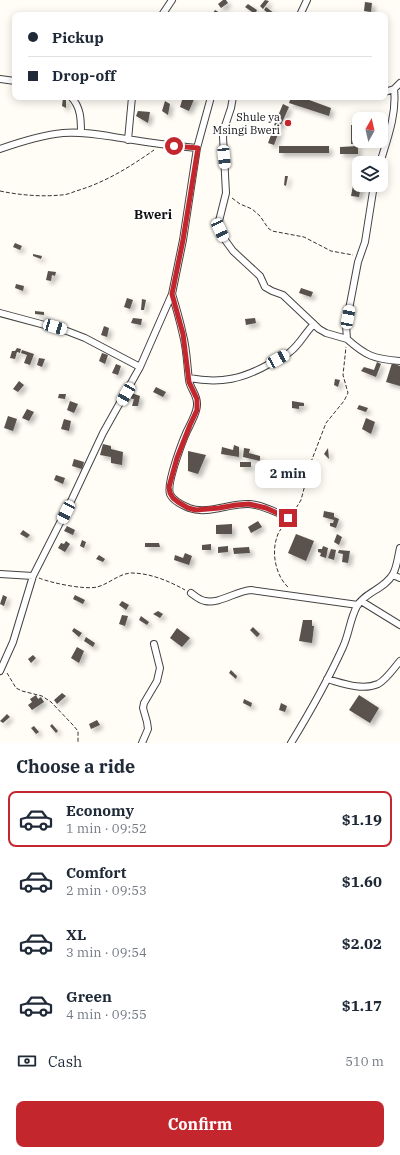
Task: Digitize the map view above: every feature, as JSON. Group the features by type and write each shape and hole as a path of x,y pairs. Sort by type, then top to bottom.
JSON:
{"street":[{"path":"164,12 172,0"},
{"path":"301,12 306,0"},
{"path":"0,79 12,81"},
{"path":"388,91 394,89 400,83"},
{"path":"382,156 398,99 394,89"},
{"path":"73,100 78,106 81,115 81,133"},
{"path":"128,140 132,100"},
{"path":"0,671 13,642 33,576 103,433 140,367 172,294 183,240 198,148 210,100"},
{"path":"232,100 223,137 226,193 219,221 220,230 225,240 233,251 260,276 265,287 283,295 314,324 326,333 347,339 357,348 377,359 400,361"},
{"path":"0,149 24,141 62,133 81,133 162,145 198,148"},
{"path":"347,339 346,325 360,256 365,242 373,192"},
{"path":"172,294 183,334 189,378 197,399 197,410 184,440 171,479 169,487 170,493 173,498 188,508 196,510 249,504 266,508 288,518"},
{"path":"0,313 60,329 85,338 140,367"},
{"path":"189,378 220,381 246,375 289,353 314,324"},
{"path":"291,743 327,679 344,644 354,613 359,603 393,575 400,548"},
{"path":"0,574 33,576"},
{"path":"393,575 400,578"},
{"path":"191,593 205,601 225,598 244,591 252,590 359,603 400,625"},
{"path":"142,743 148,729 143,708 144,703 160,675 159,659 154,644"},
{"path":"327,679 353,685 367,686 379,684 400,661"}],"path":[{"path":"0,191 35,195 62,195 82,190 131,166 162,145"},
{"path":"226,193 260,216 268,228 272,231 304,237 331,251 360,256"},
{"path":"298,596 286,586 276,564 275,550 277,537 288,518 298,508 306,487 311,462 326,423 344,401 348,393 343,375 347,339"},
{"path":"33,576 51,583 85,588 97,587 119,576 131,573 142,574 161,579 191,593"},
{"path":"3,665 16,688 42,696 51,702 78,731 78,743"}],"building":[{"path":"223,0 226,0 228,3 221,8 218,4"},
{"path":"265,0 269,1 263,9 260,6"},
{"path":"365,2 372,3 371,12 364,11"},
{"path":"248,4 257,10 256,12 252,12 245,7"},
{"path":"266,7 272,12 267,12 264,10"},
{"path":"63,100 66,100 66,108 62,106"},
{"path":"182,100 194,100 189,111 180,107"},
{"path":"290,100 309,100 331,108 329,116 289,103"},
{"path":"165,101 170,104 168,115 162,111"},
{"path":"283,104 289,107 280,127 274,125"},
{"path":"138,111 150,112 148,123 136,116"},
{"path":"351,125 352,125 352,144"},
{"path":"274,127 280,129 274,145 268,143"},
{"path":"279,146 329,146 329,153 279,153"},
{"path":"352,146 352,148 358,148 358,154 340,154 340,147"},
{"path":"285,176 288,176 286,186 284,185"},
{"path":"352,191 352,192 360,192 359,197 351,196"},
{"path":"15,243 22,246 20,250 13,247"},
{"path":"33,254 42,256 41,259 33,256"},
{"path":"48,271 56,272 55,276 52,275 51,281 46,280"},
{"path":"16,284 24,286 23,291 15,288"},
{"path":"301,288 313,292 311,297 299,293"},
{"path":"127,298 133,300 130,309 124,307"},
{"path":"142,299 146,300 144,310 141,310"},
{"path":"35,311 44,312 44,315 35,314"},
{"path":"133,318 142,319 141,325 131,323"},
{"path":"255,318 256,323 246,325 245,319"},
{"path":"104,326 109,328 107,337 101,335"},
{"path":"17,348 21,349 20,353 17,352 15,359 10,358 12,351 15,351"},
{"path":"22,350 34,354 30,365 24,363 27,355 21,353"},
{"path":"102,353 108,355 105,364 99,361"},
{"path":"39,358 45,359 42,367 37,365"},
{"path":"377,362 381,364 376,377 361,371 364,367 374,370"},
{"path":"392,363 400,366 400,386 386,382"},
{"path":"116,364 121,366 118,375 112,373"},
{"path":"335,379 340,380 338,387 334,385"},
{"path":"19,381 24,385 18,392 13,389"},
{"path":"156,387 166,392 163,397 153,392"},
{"path":"129,392 140,396 138,406 132,406 134,399 128,398"},
{"path":"59,394 66,394 65,399 58,398"},
{"path":"70,401 78,404 74,413 67,410"},
{"path":"292,401 304,403 304,406 299,406 299,409 292,408"},
{"path":"359,405 368,408 366,412 357,409"},
{"path":"27,409 34,412 29,421 22,418"},
{"path":"8,416 17,419 13,431 4,428"},
{"path":"366,418 375,422 371,434 362,429"},
{"path":"64,419 71,421 69,431 61,429"},
{"path":"103,444 111,446 111,449 123,452 122,465 111,463 111,457 100,455"},
{"path":"234,445 239,447 239,457 221,454 222,447 233,450"},
{"path":"244,448 250,449 249,453 260,456 260,461 243,457"},
{"path":"328,448 329,459 324,454"},
{"path":"188,451 206,455 198,474 188,471"},
{"path":"74,459 84,462 82,469 72,466"},
{"path":"240,462 251,462 251,467 240,467"},
{"path":"258,466 275,470 272,479 255,475"},
{"path":"279,467 291,471 291,476 283,473 282,481 276,479"},
{"path":"56,475 65,478 63,484 54,480"},
{"path":"324,511 334,513 334,517 339,519 336,528 330,526 330,523 333,523 334,520 323,517"},
{"path":"258,521 262,527 251,533 248,527"},
{"path":"232,524 232,534 216,534 216,525"},
{"path":"67,526 75,530 73,535 64,531"},
{"path":"23,530 30,535 27,538 20,534"},
{"path":"296,534 314,541 306,561 288,553"},
{"path":"337,534 342,537 339,545 334,542"},
{"path":"82,540 86,542 84,548 80,546"},
{"path":"66,541 70,544 65,552 58,548 61,543 64,544"},
{"path":"145,543 159,543 160,547 145,547"},
{"path":"211,544 211,550 202,550 202,545"},
{"path":"228,546 228,552 218,553 218,547"},
{"path":"323,546 328,548 326,558 320,556 321,553 318,552 318,549 322,549"},
{"path":"249,547 250,553 234,554 233,548"},
{"path":"331,549 336,550 334,560 328,558"},
{"path":"339,550 350,551 348,563 342,562 343,554 338,553"},
{"path":"185,553 192,556 189,565 174,560 175,555 183,558"},
{"path":"99,555 105,559 103,562 96,559"},
{"path":"3,595 7,597 4,606 0,604"},
{"path":"75,595 85,600 83,604 73,599"},
{"path":"122,601 129,605 126,610 119,605"},
{"path":"158,611 163,614 160,618 153,614"},
{"path":"122,615 128,616 125,626 119,624"},
{"path":"141,616 149,622 147,625 139,620"},
{"path":"303,620 312,620 312,626 314,626 312,643 299,641"},
{"path":"253,627 260,634 257,637 250,630"},
{"path":"74,628 82,633 79,637 72,631"},
{"path":"177,628 190,638 182,647 170,638"},
{"path":"86,637 95,643 93,647 84,641"},
{"path":"77,647 84,651 79,663 71,658"},
{"path":"33,655 36,658 31,663 28,659"},
{"path":"231,670 237,676 236,679 229,673"},
{"path":"62,693 66,696 57,704 54,700"},
{"path":"36,695 38,699 41,697 44,702 32,710 28,705 32,702 30,699"},
{"path":"359,695 379,708 370,723 349,710"},
{"path":"244,699 252,703 251,707 243,703"},
{"path":"281,703 287,706 285,712 279,710"},
{"path":"7,714 10,717 3,723 0,721"},
{"path":"97,720 100,725 91,729 89,724"},
{"path":"52,724 58,731 56,733 50,726"},
{"path":"34,726 39,732 36,734 31,728"}],"place":[{"name":"Shule ya Msingi Bweri","path":"288,123"}],"district":[{"name":"Bweri","path":"153,214"}],"route":[{"path":"174,146 198,148 183,240 172,294 183,334 189,382 197,399 197,410 184,440 171,479 169,487 170,493 178,502 188,508 196,510 249,504 266,508 288,518"}]}
